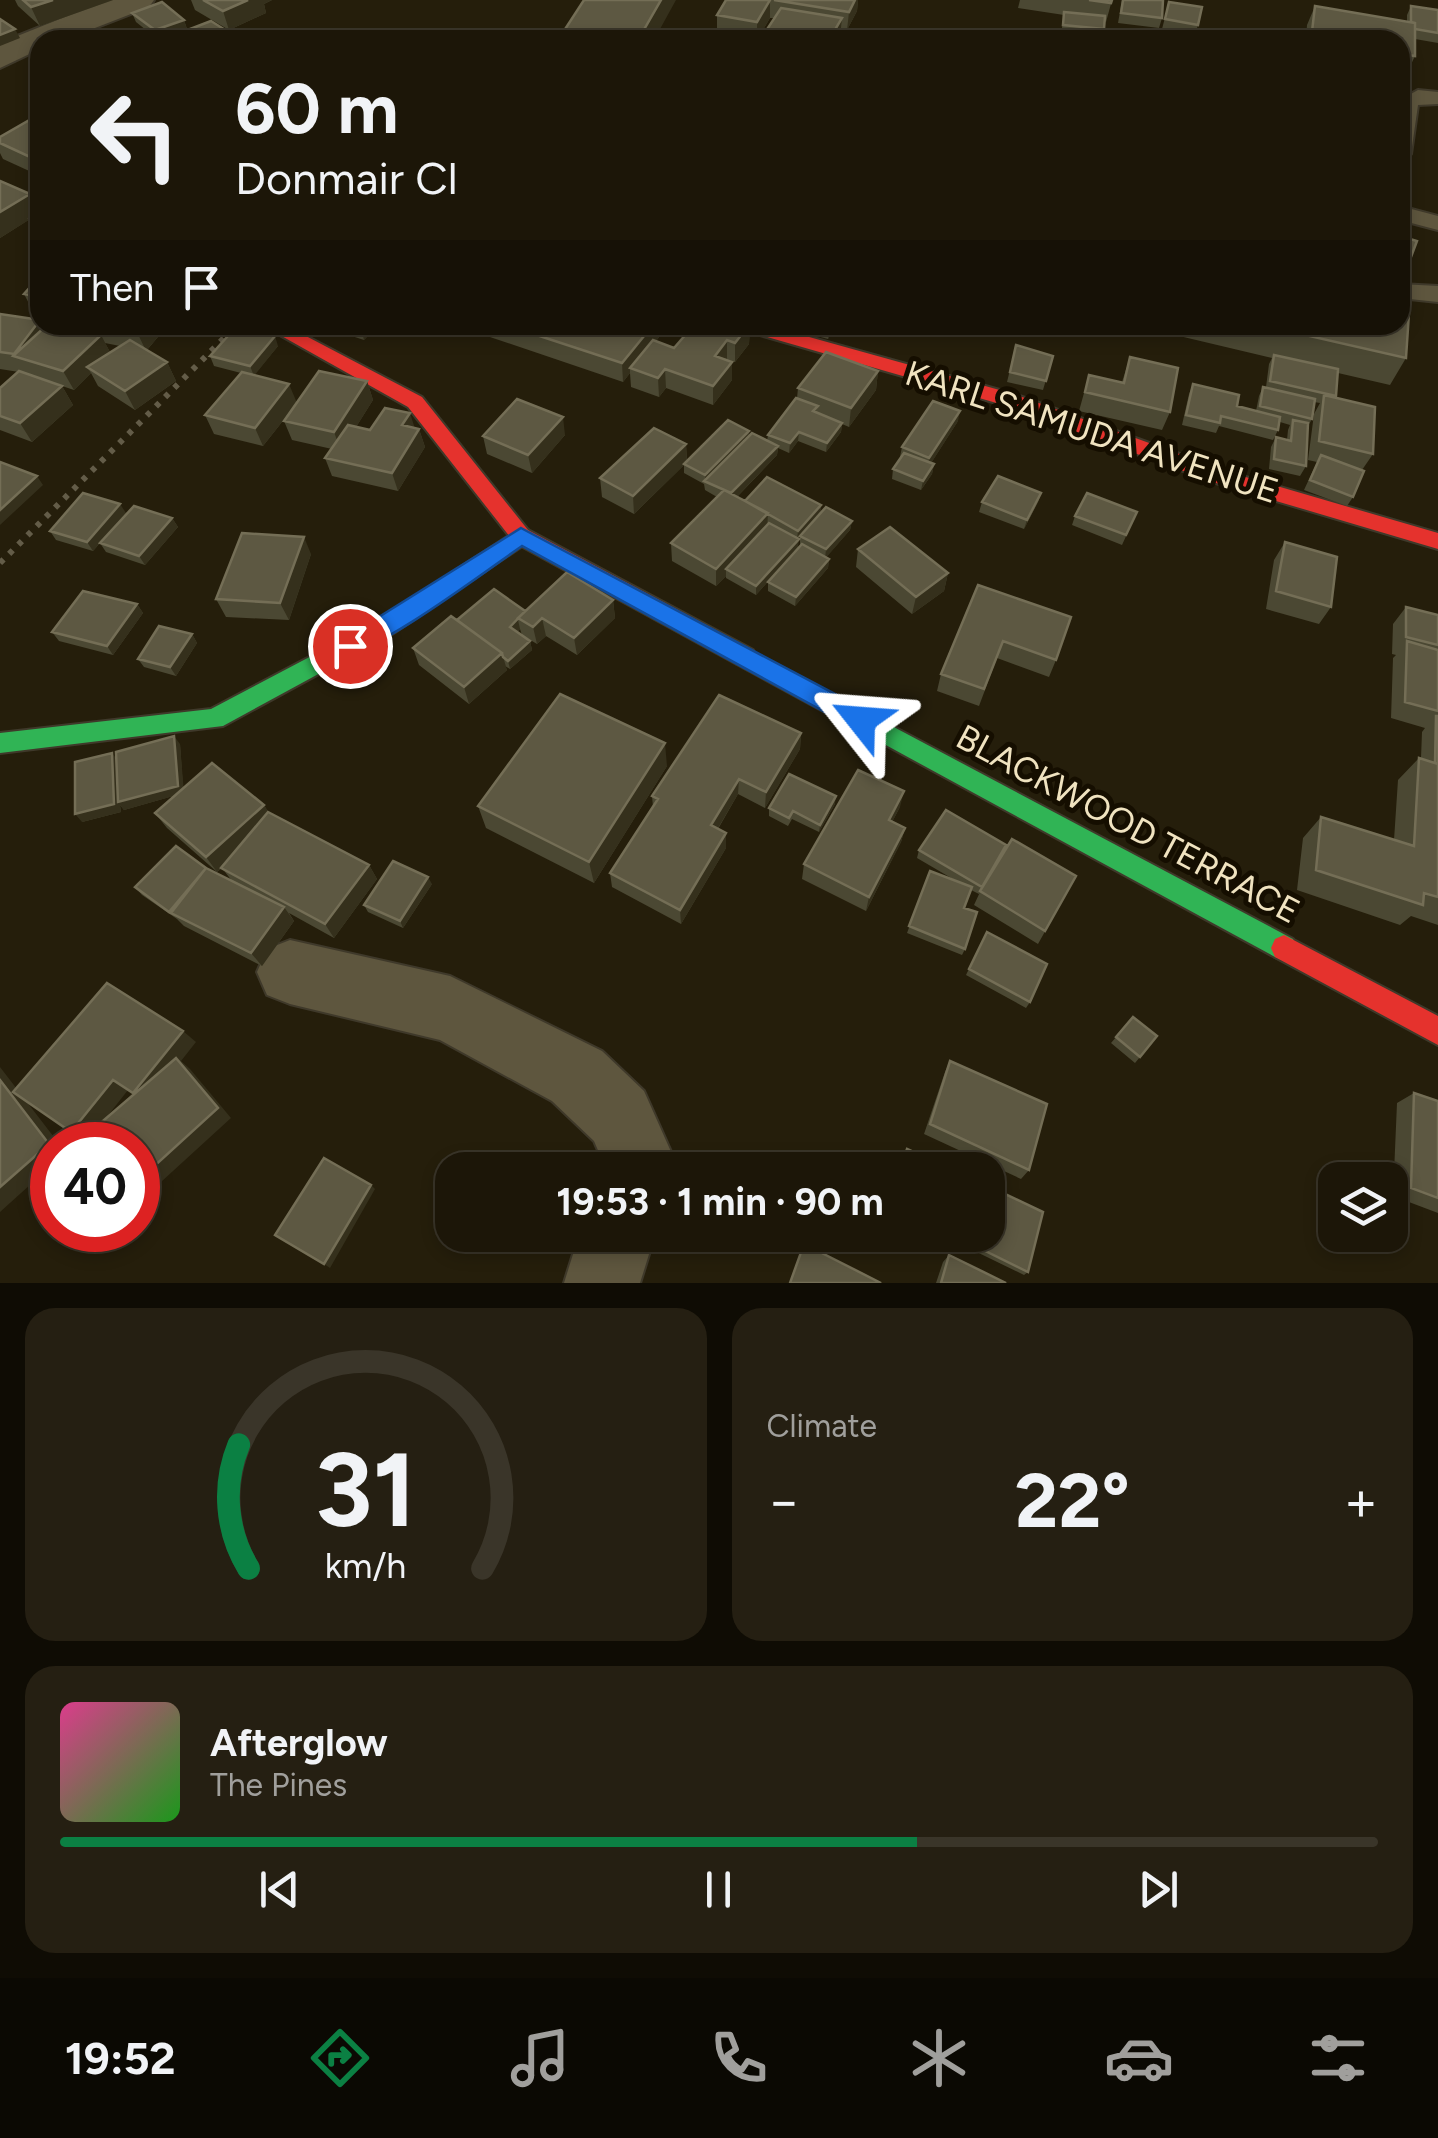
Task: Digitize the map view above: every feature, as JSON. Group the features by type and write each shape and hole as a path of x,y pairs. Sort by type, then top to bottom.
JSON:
{"street":[{"path":"48,30 137,0"},
{"path":"19,40 14,60 30,74"},
{"path":"0,743 215,719 384,628 521,536 415,402 289,335"},
{"name":"KARL SAMUDA AVENUE","path":"780,335 1007,399 1226,479 1438,541"},
{"name":"BLACKWOOD TERRACE","path":"521,536 1438,1031"},
{"path":"290,972 450,1010 577,1076 619,1116 635,1152"},
{"path":"602,1283 612,1252"}],"lane":[{"path":"1410,102 1418,96 1438,98"},
{"path":"1410,215 1438,224"},
{"path":"1410,237 1438,244"},
{"path":"1410,291 1438,294"}],"path":[{"path":"0,563 227,335"}],"building":[{"path":"23,0 53,0 31,7"},
{"path":"203,0 248,0 223,11"},
{"path":"584,0 661,0 644,30 564,30"},
{"path":"726,0 770,0 757,22 717,15"},
{"path":"774,0 855,0 849,12"},
{"path":"1123,0 1163,0 1162,18 1121,13"},
{"path":"162,2 184,20 155,30 132,13"},
{"path":"1169,2 1202,7 1198,25 1165,19"},
{"path":"1315,6 1415,23 1415,56 1410,55 1410,30 1312,30"},
{"path":"1411,6 1438,10 1438,33 1415,29"},
{"path":"781,8 842,18 835,30 767,30"},
{"path":"1064,12 1105,16 1104,29 1063,25"},
{"path":"0,19 15,29 0,35"},
{"path":"211,21 225,30 187,30"},
{"path":"30,120 30,155 0,143 0,137"},
{"path":"0,181 30,194 0,212"},
{"path":"1410,239 1417,241 1410,260"},
{"path":"0,314 30,318 30,333 14,354 0,352"},
{"path":"36,335 101,335 63,371 13,356"},
{"path":"229,335 275,336 250,366 210,356"},
{"path":"537,335 645,335 622,363"},
{"path":"685,335 741,335 735,343 727,340 715,356 732,362 713,386 665,369 658,378 630,368 653,340 674,348"},
{"path":"1305,335 1408,335 1406,358"},
{"path":"130,340 167,362 125,391 87,367"},
{"path":"1016,345 1053,356 1046,381 1010,372"},
{"path":"826,352 878,371 851,408 798,388"},
{"path":"1274,355 1338,369 1336,396 1270,381"},
{"path":"1130,357 1178,368 1170,412 1085,392 1089,375 1124,383"},
{"path":"19,371 62,386 20,423 0,416 0,388"},
{"path":"319,371 367,381 334,432 284,421"},
{"path":"242,372 289,384 255,428 205,415"},
{"path":"1193,384 1239,395 1237,406 1280,417 1278,430 1221,416 1220,423 1186,415"},
{"path":"1263,387 1315,399 1312,419 1260,406"},
{"path":"1324,395 1375,407 1373,454 1319,441"},
{"path":"796,398 818,406 813,411 842,423 827,443 799,432 790,443 768,435"},
{"path":"517,399 563,417 528,455 483,436"},
{"path":"933,401 960,411 929,458 902,447"},
{"path":"385,408 410,413 402,425 419,429 392,473 325,458 348,425 370,430"},
{"path":"728,420 749,431 705,475 684,464"},
{"path":"1293,420 1308,423 1306,466 1274,459 1276,437 1291,441"},
{"path":"654,428 686,444 633,496 600,478"},
{"path":"752,433 778,446 731,493 704,481"},
{"path":"904,453 934,464 923,481 893,469"},
{"path":"1321,455 1364,471 1353,497 1310,480"},
{"path":"0,462 37,476 0,510"},
{"path":"998,476 1041,493 1027,520 982,502"},
{"path":"767,477 821,505 798,531 745,501"},
{"path":"724,490 768,513 716,569 671,543"},
{"path":"83,493 120,504 87,542 50,531"},
{"path":"1087,493 1137,512 1126,535 1075,516"},
{"path":"134,506 172,518 139,556 100,543"},
{"path":"826,507 852,521 826,549 800,536"},
{"path":"769,523 799,539 756,586 726,569"},
{"path":"890,527 948,573 916,597 858,549"},
{"path":"242,533 304,537 280,603 216,599"},
{"path":"1285,542 1337,557 1331,607 1276,591"},
{"path":"802,544 829,559 796,597 768,582"},
{"path":"567,572 613,600 574,638 542,618 533,627 518,618"},
{"path":"978,585 1071,617 1056,660 1003,641 984,689 941,674"},
{"path":"494,589 525,611 510,627 530,641 508,661 457,620"},
{"path":"83,591 137,604 107,646 52,632"},
{"path":"1406,607 1438,615 1438,645 1406,637"},
{"path":"451,616 502,653 464,687 413,648"},
{"path":"159,626 192,634 170,667 138,659"},
{"path":"1407,641 1438,650 1438,711 1405,702"},
{"path":"560,694 665,743 589,862 478,806"},
{"path":"719,695 801,733 766,792 739,779 711,825 726,833 680,910 610,873 658,799 652,796"},
{"path":"1438,716 1438,764 1435,763"},
{"path":"174,736 178,786 118,802 116,752"},
{"path":"112,753 114,804 75,814 75,762"},
{"path":"1419,758 1438,764 1438,897 1424,893 1423,905 1316,870 1321,817 1414,846"},
{"path":"212,763 264,805 206,857 155,813"},
{"path":"858,770 904,791 889,820 905,828 869,897 804,864"},
{"path":"789,774 836,796 820,825 793,811 789,818 769,808"},
{"path":"946,810 1006,845 982,887 919,850"},
{"path":"268,812 369,865 325,924 221,868"},
{"path":"1012,839 1076,876 1045,931 980,891"},
{"path":"176,846 206,868 169,912 135,887"},
{"path":"393,861 428,877 400,921 364,905"},
{"path":"206,868 284,907 251,953 171,913"},
{"path":"930,871 972,887 964,908 977,912 965,949 909,926"},
{"path":"987,932 1047,964 1030,1002 969,969"},
{"path":"107,983 183,1031 133,1093 113,1080 79,1122 56,1122 13,1092"},
{"path":"1133,1017 1157,1036 1140,1057 1116,1037"},
{"path":"176,1058 218,1108 160,1161 160,1122 102,1122"},
{"path":"950,1061 1047,1104 1029,1170 1005,1159 1005,1152 990,1152 930,1124"},
{"path":"0,1080 32,1122 30,1161 0,1187"},
{"path":"1414,1093 1438,1101 1438,1198 1411,1188"},
{"path":"324,1158 371,1185 324,1264 275,1235"},
{"path":"1005,1194 1043,1212 1028,1272 987,1252 1005,1252"},
{"path":"801,1252 820,1252 881,1283 790,1283"},
{"path":"949,1255 1006,1283 941,1283"}],"traffic: fast":[{"path":"0,743 215,719 384,628 521,536"},
{"path":"745,657 1284,948"}],"traffic: jam":[{"path":"290,335 415,402 521,536 745,657"},
{"path":"780,335 1007,399 1226,479 1438,541"},
{"path":"1284,948 1438,1031"}],"route":[{"path":"350,646 384,628 521,536 861,720"}]}
